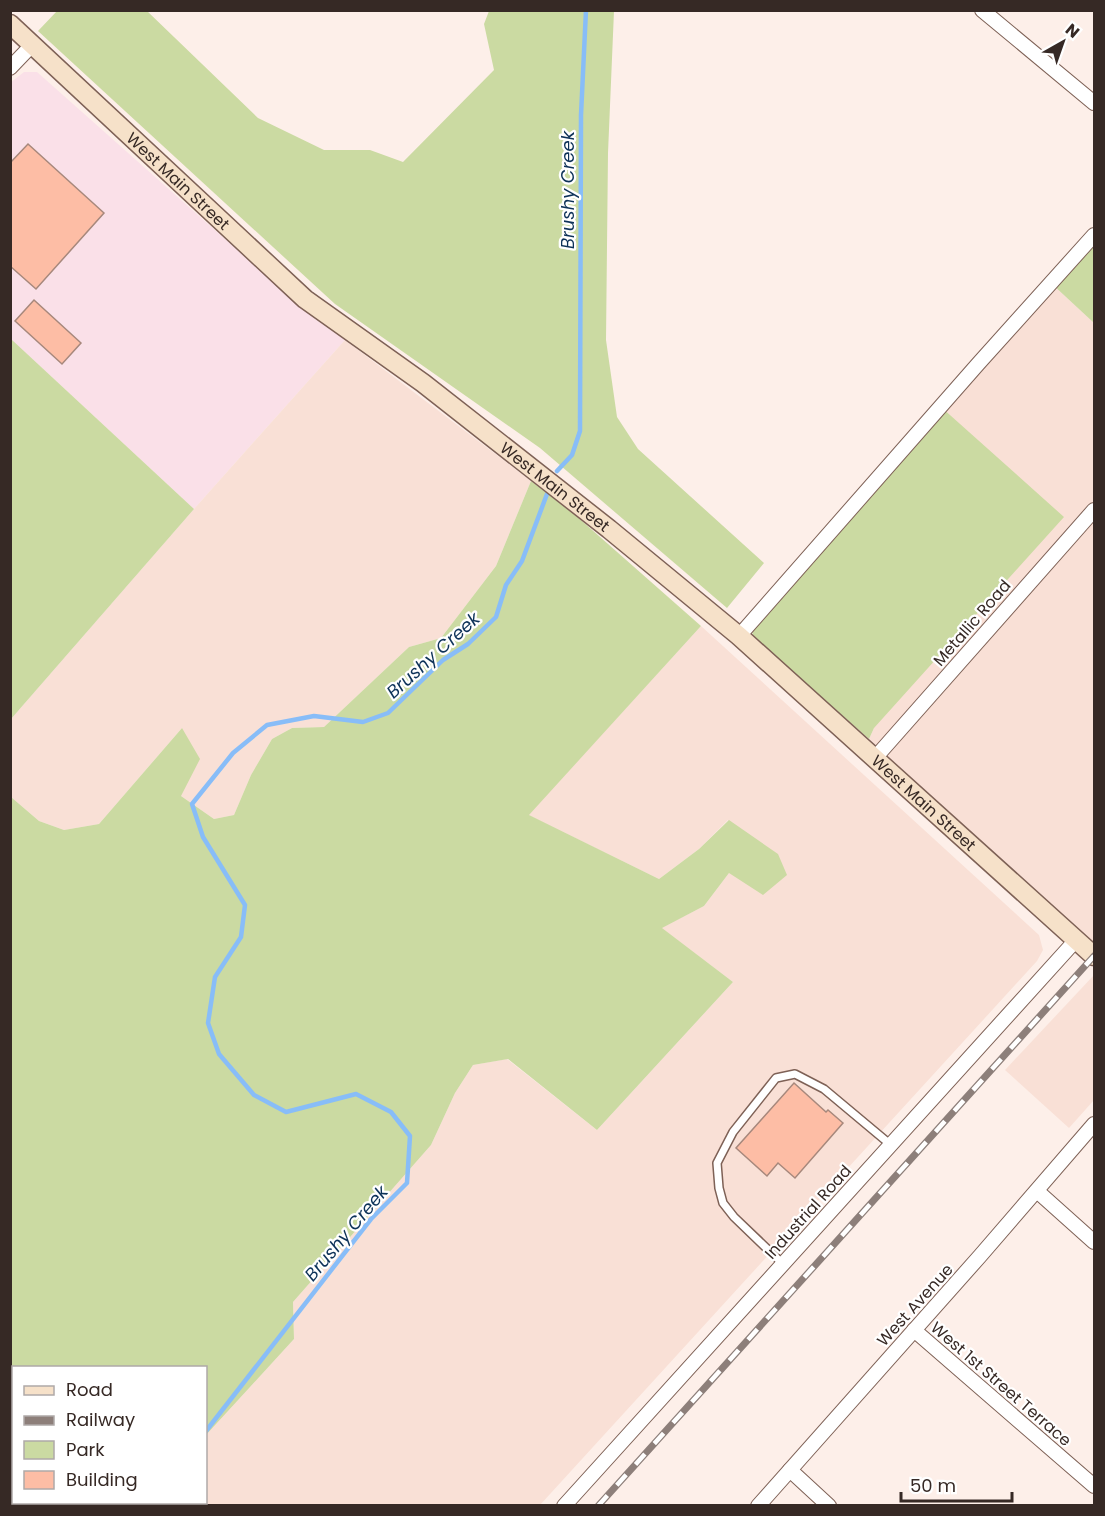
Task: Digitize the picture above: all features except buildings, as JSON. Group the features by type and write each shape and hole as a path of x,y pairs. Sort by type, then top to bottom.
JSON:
{"main road":[{"name":"West Main Street","path":"10,24 305,299 441,398 609,529 738,636 1095,956"}],"street":[{"path":"982,10 1095,103"},
{"path":"10,68 33,44"},
{"path":"738,636 1095,235"},
{"name":"Metallic Road","path":"875,758 1095,510"},
{"name":"Industrial Road","path":"564,1506 1076,940"},
{"name":"West Avenue","path":"758,1506 1095,1124"},
{"path":"1037,1191 1095,1242"},
{"name":"West 1st Street Terrace","path":"914,1330 1095,1486"},
{"path":"790,1470 829,1506"}],"lane":[{"path":"783,1264 734,1217 723,1203 717,1163 733,1132 776,1078 795,1074 824,1089 891,1144"}],"shaded area":[{"path":"24,72 37,72 315,319 345,340 194,509 11,339 10,83"},
{"path":"1052,284 1094,323 1093,944 869,739 874,728 941,407"},
{"path":"345,340 531,481 496,566 441,638 409,647 324,727 292,728 272,739 251,775 234,815 214,819 181,796 182,728 99,824 64,830 39,821 11,797 11,719"},
{"path":"701,626 1039,935 1043,950 1037,961 540,1505 140,1506 142,1504 207,1504 207,1434 294,1339 293,1302 431,1145 455,1093 473,1065 507,1059 597,1130 733,982 661,928 704,906 729,873 728,820 699,849 659,879 528,815"},
{"path":"1094,975 1094,1100 1069,1128 1005,1070"},
{"path":"10,1410 12,1411 12,1504 20,1504 11,1505"}],"green space":[{"path":"57,11 147,11 258,118 324,150 370,150 403,162 494,70 484,24 489,11 614,11 608,153 606,340 617,417 638,449 764,563 727,608 540,448 335,304 38,31"},
{"path":"1094,238 1094,323 1052,284"},
{"path":"11,339 194,509 11,719"},
{"path":"941,407 1064,517 874,728 869,739 753,637 751,620"},
{"path":"531,481 574,514 701,626 529,815 659,879 699,849 729,820 778,854 787,875 763,895 729,873 704,906 662,928 733,982 597,1130 508,1059 473,1065 455,1093 431,1145 293,1302 294,1339 207,1434 207,1366 12,1366 12,1411 10,1410 11,797 39,821 64,830 99,824 182,728 200,759 181,796 214,819 234,815 251,775 272,739 292,728 324,727 409,647 441,638 496,566"},
{"path":"20,1504 142,1504 140,1506"}],"waterway":[{"name":"Brushy Creek","path":"557,471 572,455 580,431 581,115 586,10"},
{"name":"Brushy Creek","path":"207,1430 371,1219 407,1183 410,1136 391,1112 356,1094 286,1112 254,1095 219,1054 208,1023 215,977 241,937 245,905 203,837 192,804 233,753 267,725 314,716 363,722 388,713 443,660 468,644 496,617 506,585 522,561 547,494"}],"railway":[{"path":"598,1506 1094,956"}]}
